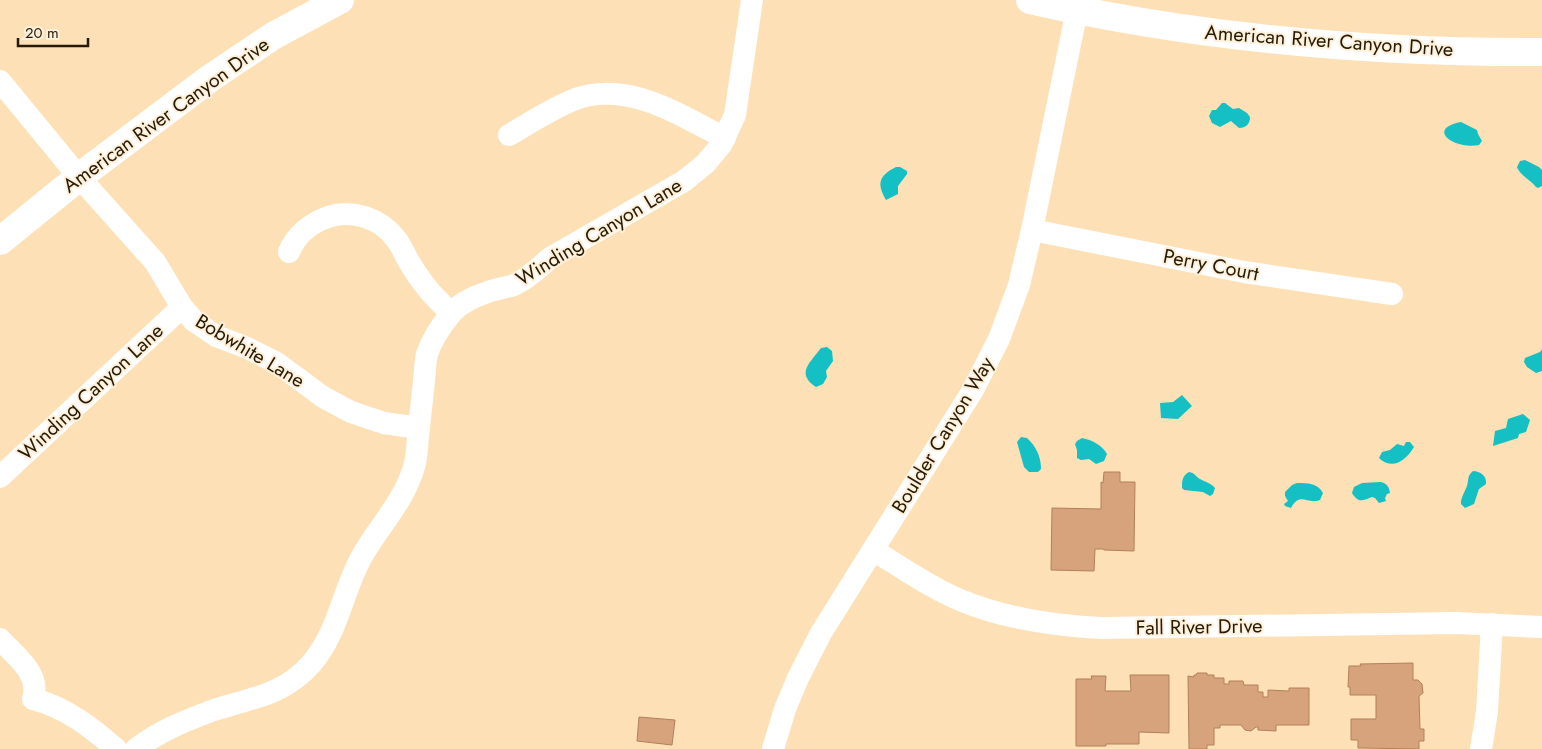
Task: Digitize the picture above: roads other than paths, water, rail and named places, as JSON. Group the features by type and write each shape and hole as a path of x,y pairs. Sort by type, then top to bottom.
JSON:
{"main road":[{"name":"American River Canyon Drive","path":"0,241 79,177 209,79 273,36 340,0"},
{"name":"American River Canyon Drive","path":"1030,0 1203,32 1277,41 1388,49 1542,52"}],"street":[{"name":"Winding Canyon Lane","path":"136,749 147,740 178,724 214,710 261,697 282,687 297,677 311,663 330,636 360,559 376,532 407,488 415,465 427,356 435,334 451,313 466,302 486,292 514,285 533,274 550,258 684,181 705,164 721,146 735,115 752,0"},
{"name":"Boulder Canyon Way","path":"772,749 785,709 798,678 821,633 978,382 999,339 1019,285 1032,230 1076,10"},
{"name":"Bobwhite Lane","path":"0,81 79,177 155,262 182,307 194,320 216,336 245,347 277,363 323,397 351,412 384,423 419,428"},
{"path":"509,135 556,107 576,99 603,93 625,94 647,100 725,138"},
{"path":"289,252 302,233 318,220 338,214 353,214 371,219 385,227 397,240 428,290 451,313"},
{"name":"Perry Court","path":"1032,230 1244,272 1392,294"},
{"name":"Winding Canyon Lane","path":"0,477 182,307"},
{"name":"Fall River Drive","path":"873,550 928,584 960,600 1012,618 1065,627 1456,623 1542,626"},
{"path":"1481,749 1487,712 1492,624"},
{"path":"0,639 34,678 36,690 33,700 41,701 69,713 94,729 116,749"}],"water":[{"path":"1222,103 1233,109 1239,108 1247,113 1250,117 1247,125 1239,128 1231,121 1220,127 1212,123 1209,116 1212,110 1216,110"},
{"path":"1461,122 1477,130 1482,141 1479,145 1461,144 1453,142 1448,138 1445,134 1445,129 1450,125"},
{"path":"1525,160 1542,170 1542,186 1536,187 1518,170 1517,167 1520,161"},
{"path":"896,167 907,171 907,174 898,186 898,194 886,200 881,189 881,181 890,170"},
{"path":"827,347 832,351 833,361 826,371 827,377 823,384 816,387 807,377 807,368 821,348"},
{"path":"1542,349 1542,371 1536,373 1527,367 1524,362 1525,358 1540,352"},
{"path":"1182,395 1192,406 1178,419 1161,418 1160,403 1173,402"},
{"path":"1523,414 1530,420 1526,432 1519,434 1518,438 1493,446 1495,431 1506,428 1508,419"},
{"path":"1021,437 1027,438 1037,452 1041,469 1038,472 1029,472 1024,467 1017,442"},
{"path":"1082,438 1102,448 1107,454 1104,461 1096,464 1089,459 1081,460 1077,458 1075,444"},
{"path":"1406,442 1410,442 1414,447 1403,460 1389,464 1379,458 1382,452 1390,450 1397,444 1404,446"},
{"path":"1473,471 1482,474 1486,484 1479,489 1474,504 1465,508 1461,501 1469,476"},
{"path":"1189,472 1213,486 1215,488 1213,494 1210,496 1203,492 1184,490 1182,488 1183,479"},
{"path":"1381,482 1390,491 1385,498 1386,501 1379,503 1372,497 1359,500 1352,493 1354,487 1362,483"},
{"path":"1297,483 1318,487 1323,493 1320,500 1301,499 1294,503 1291,508 1285,506 1284,504 1288,501 1285,492"}]}
